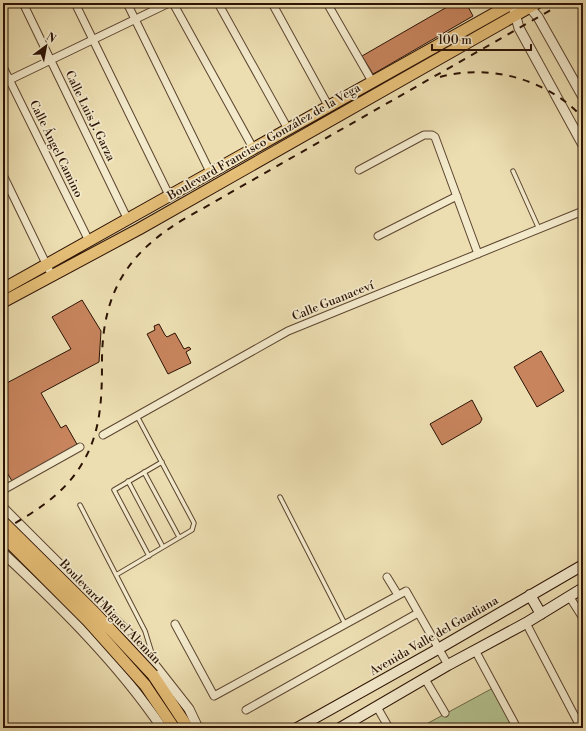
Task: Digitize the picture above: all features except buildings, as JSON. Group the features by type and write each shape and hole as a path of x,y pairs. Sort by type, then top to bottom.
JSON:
{"main road":[{"name":"Boulevard Francisco González de la Vega","path":"3,302 89,241 127,218 329,107 513,3"},
{"name":"Boulevard Francisco González de la Vega","path":"3,288 49,270 139,229 516,16 531,4"},
{"name":"Boulevard Miguel Alemán","path":"3,522 154,670 188,728"},
{"name":"Boulevard Miguel Alemán","path":"3,536 88,622 146,685 174,728"},
{"name":"Avenida Valle del Guadiana","path":"297,728 583,565"},
{"path":"340,728 448,665 476,652 583,588"},
{"path":"530,595 541,614"}],"street":[{"name":"Calle Luis J. Garza","path":"23,3 127,218"},
{"path":"75,3 169,195"},
{"path":"126,3 210,172"},
{"path":"6,82 169,3"},
{"path":"173,3 253,148"},
{"path":"218,3 288,129"},
{"path":"272,3 329,107"},
{"path":"327,3 372,83"},
{"path":"513,3 520,28 583,145"},
{"path":"531,4 583,97"},
{"name":"Calle Ángel Camino","path":"3,67 6,82 89,241"},
{"path":"359,170 424,135 432,135 435,137 478,254"},
{"path":"3,175 49,270"},
{"path":"378,236 457,196"},
{"name":"Calle Guanaceví","path":"103,435 288,331 583,211"},
{"path":"3,490 80,447"},
{"path":"3,508 134,639 154,670 189,709 198,728"},
{"path":"10,560 17,545 32,537"},
{"path":"3,553 58,605 114,665 143,700 162,728"},
{"path":"387,577 398,596"},
{"path":"175,624 214,696 406,591 448,665"},
{"path":"569,596 583,618"},
{"path":"246,710 418,613"},
{"path":"526,623 580,726"},
{"path":"476,652 517,728"},
{"path":"425,679 445,713"},
{"path":"377,707 389,728"}],"lane":[{"path":"513,171 539,229"},
{"path":"116,575 192,530 194,521 137,416"},
{"path":"149,556 114,493 115,488 162,462"},
{"path":"144,472 179,537"},
{"path":"128,481 163,547"},
{"path":"280,497 345,624"},
{"path":"80,505 145,631 154,670"}],"green space":[{"path":"493,688 514,728 419,728"}],"railway":[{"path":"3,530 38,509 58,493 76,473 83,462 94,437 100,412 102,358 108,312 114,293 123,275 149,244 186,218 563,3"},
{"path":"440,77 459,73 479,72 518,78 553,94 569,105 583,118"}]}
